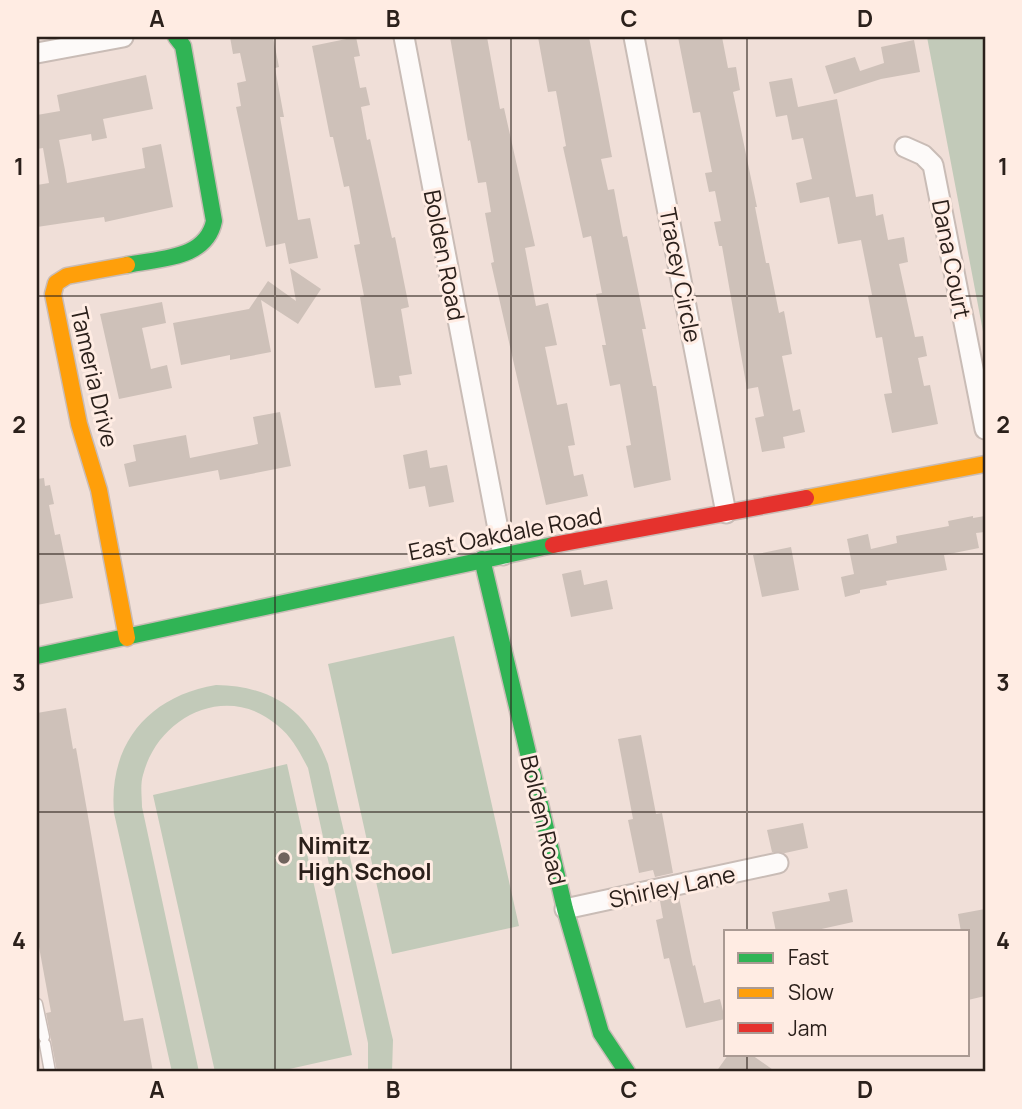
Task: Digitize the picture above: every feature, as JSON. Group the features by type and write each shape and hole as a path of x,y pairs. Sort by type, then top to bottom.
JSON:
{"street":[{"path":"37,53 123,37"},
{"name":"Tameria Drive","path":"127,638 99,490 79,424 54,294 56,283 67,276 187,253 204,246 212,237 214,221 183,46 176,37"},
{"name":"Bolden Road","path":"404,37 503,555"},
{"name":"Tracey Circle","path":"634,37 726,513"},
{"name":"Dana Court","path":"905,147 923,155 933,165 985,429"},
{"name":"East Oakdale Road","path":"37,656 482,559 985,464"},
{"name":"Bolden Road","path":"482,559 565,909 601,1033 627,1072"},
{"name":"Shirley Lane","path":"565,909 778,863"}],"lane":[{"path":"37,1004 50,1072"}],"green space":[{"path":"927,37 985,37 985,342"},
{"path":"454,636 519,926 392,954 328,664"},
{"path":"216,685 236,686 271,696 299,716 320,745 328,764 393,1040 392,1072 368,1072 368,1043 308,768 291,739 258,712 237,706 217,706 197,712 179,722 163,736 151,754 142,783 142,807 199,1072 172,1072 114,813 114,788 118,765 126,745 138,727 153,712 171,700"},
{"path":"287,764 352,1055 276,1072 215,1072 153,795"}],"building":[{"path":"230,37 273,37 279,67 275,68 284,117 280,117 298,220 310,218 318,258 289,264 285,243 266,247 236,107 241,106 237,83 246,81 240,53 233,54"},
{"path":"356,37 360,56 354,57 360,88 366,87 370,105 361,107 367,140 370,139 392,238 395,237 409,307 401,309 412,374 399,376 401,385 375,388 360,297 364,296 354,245 360,244 349,186 344,187 333,137 330,137 312,46"},
{"path":"450,37 487,37 500,109 504,108 535,246 525,248 536,306 548,303 557,345 545,347 557,405 567,403 575,445 568,446 574,476 583,474 588,496 546,505 491,263 494,262 485,213 491,212 486,182 478,183"},
{"path":"538,37 589,37 612,157 601,159 608,190 614,189 623,237 627,236 646,329 642,329 653,386 656,386 671,480 634,488 626,446 631,445 620,384 610,386 602,345 606,345 596,294 602,293 591,236 583,238 563,147 566,146 556,91 548,92"},
{"path":"678,37 722,37 728,68 736,67 740,90 733,92 755,207 766,263 769,263 779,313 784,311 792,354 782,356 793,411 800,409 805,432 783,437 785,448 762,452 755,418 764,416 758,387 747,389 722,246 719,246 714,222 721,221 715,191 709,192 705,173 712,172 700,112 693,113"},
{"path":"914,40 920,72 881,79 834,94 825,66 855,57 860,71 884,63 881,47"},
{"path":"146,75 153,109 103,119 107,138 92,141 91,134 59,140 67,183 145,168 142,148 161,144 173,207 105,222 104,217 37,227 37,185 49,183 43,148 37,149 37,115 60,111 57,95"},
{"path":"792,78 798,107 837,99 856,197 873,194 876,216 883,214 888,240 904,237 908,262 899,264 915,337 923,336 927,356 918,358 924,386 930,385 938,424 892,433 884,394 892,393 882,337 876,338 868,296 872,295 861,240 838,244 829,197 800,203 796,183 812,179 803,138 792,140 787,115 776,117 769,82"},
{"path":"290,268 321,289 298,324 261,300 271,352 230,360 230,355 181,365 173,323 249,309 268,281 296,301"},
{"path":"162,302 166,323 142,328 151,369 167,365 172,388 119,399 100,314"},
{"path":"280,412 291,466 220,480 218,470 129,487 124,464 136,461 133,445 186,435 190,458 258,444 253,417"},
{"path":"427,450 430,468 447,465 454,502 429,507 425,486 409,489 403,455"},
{"path":"44,478 45,486 50,485 54,504 49,505 55,535 60,534 73,598 37,605 37,479"},
{"path":"985,516 985,532 976,533 979,548 944,555 947,570 886,581 887,585 860,590 860,593 845,597 841,577 854,574 847,539 868,534 871,549 897,543 896,536 949,526 948,521"},
{"path":"791,547 799,590 762,597 753,555"},
{"path":"581,570 584,585 607,580 613,609 571,617 562,574"},
{"path":"66,708 73,749 76,748 124,1021 143,1018 153,1072 57,1072 46,1013 51,1012 37,936 37,713"},
{"path":"641,735 656,814 662,813 673,873 655,877 653,870 639,873 628,820 633,819 618,739"},
{"path":"803,823 808,848 785,853 772,852 767,830"},
{"path":"847,889 853,922 817,930 776,930 772,912 830,901 828,893"},
{"path":"679,897 693,966 695,965 704,1003 720,999 724,1019 686,1028 669,958 664,959 656,920 663,918 660,901"},
{"path":"985,909 985,996 970,1000 970,930 961,930 958,914"},
{"path":"727,1056 753,1056 776,1072 716,1072"}],"traffic: fast":[{"path":"127,265 180,255 191,250 202,243 214,221 183,46 176,37"},
{"path":"37,656 553,545"},
{"path":"482,559 565,909 601,1033 627,1072"}],"traffic: slow":[{"path":"127,265 67,276 56,283 53,294 79,424 99,490 127,638"},
{"path":"806,498 985,464"}],"traffic: jam":[{"path":"553,545 806,498"}],"place":[{"name":"Nimitz High School","path":"284,858"}]}
